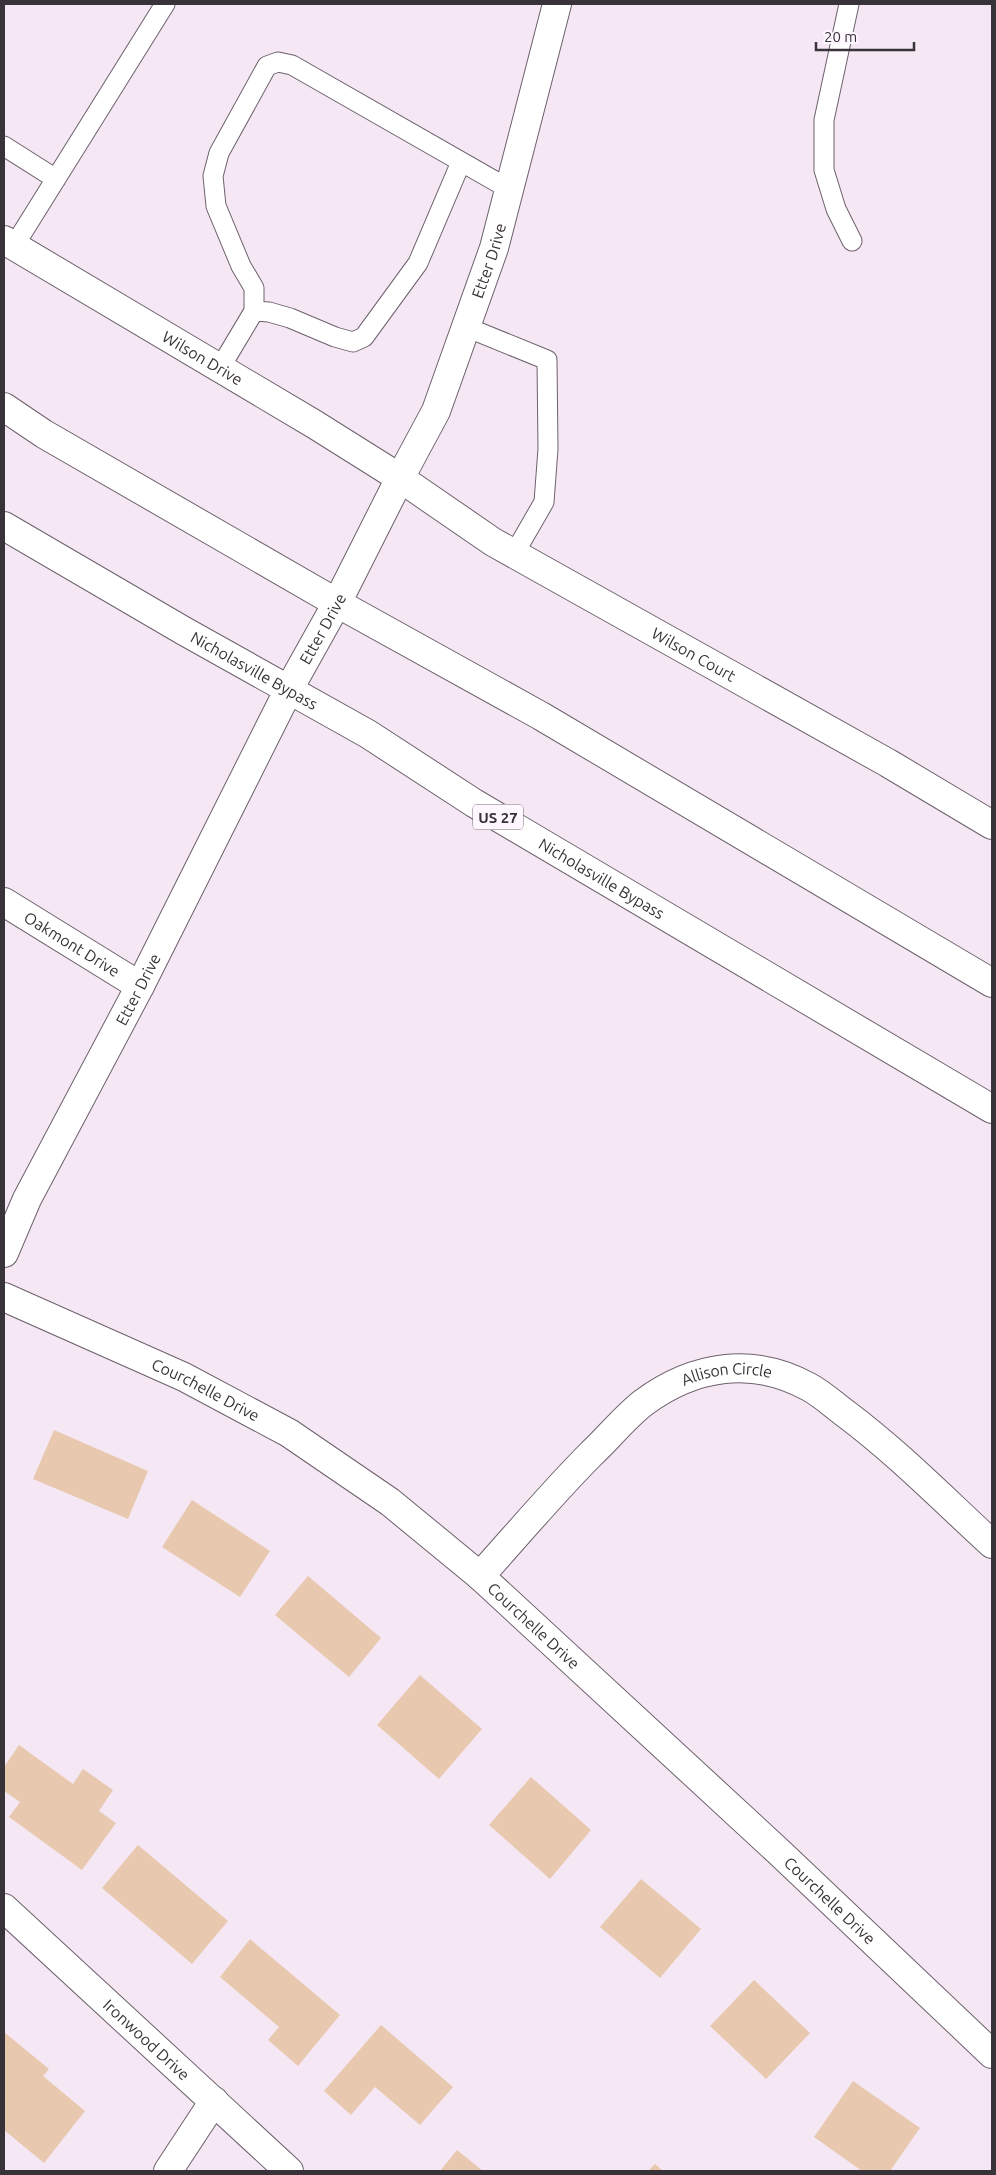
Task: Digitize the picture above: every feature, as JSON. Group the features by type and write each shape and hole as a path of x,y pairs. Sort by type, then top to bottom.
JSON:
{"main road":[{"name":"Etter Drive","path":"4,1253 28,1199 140,986 289,689 337,603 436,411 494,248 557,4"},
{"name":"Wilson Drive","path":"9,243 314,424 400,478"},
{"path":"4,407 44,434 337,603 541,716 992,983"},
{"name":"Wilson Court","path":"400,478 493,542 888,763 992,825"},
{"name":"Nicholasville Bypass","path":"4,526 184,632 368,734 474,803 992,1109"},
{"name":"Oakmont Drive","path":"4,902 140,986"},
{"name":"Courchelle Drive","path":"4,1296 184,1377 290,1433 390,1502 480,1576 779,1852 992,2054"},
{"name":"Allison Circle","path":"480,1576 572,1473 642,1404 669,1386 697,1375 725,1368 754,1368 783,1375 811,1388 862,1426 992,1544"},
{"name":"Ironwood Drive","path":"4,1908 289,2171"},
{"path":"168,2171 214,2102"}],"lane":[{"path":"9,243 56,179 165,4"},
{"path":"849,4 824,120 824,170 836,209 852,241"},
{"path":"220,368 254,311 254,288 241,266 216,206 213,176 219,153 267,66 278,62 292,65 509,189"},
{"path":"4,146 56,179"},
{"path":"254,311 270,312 290,318 335,338 352,342 364,337 418,263 461,162"},
{"path":"466,327 547,360 548,449 544,502 514,554"}],"building":[{"path":"54,1430 148,1471 128,1519 33,1479"},
{"path":"192,1500 270,1551 240,1597 162,1547"},
{"path":"308,1576 381,1638 349,1677 275,1615"},
{"path":"420,1675 482,1729 439,1779 377,1725"},
{"path":"19,1745 73,1784 83,1769 113,1790 99,1811 116,1823 82,1870 9,1817 20,1802 4,1791 4,1767"},
{"path":"531,1777 591,1830 550,1879 489,1825"},
{"path":"138,1845 228,1921 192,1964 102,1888"},
{"path":"641,1879 701,1929 660,1978 600,1927"},
{"path":"250,1939 340,2015 298,2066 268,2040 279,2027 220,1977"},
{"path":"754,1980 810,2033 766,2079 710,2026"},
{"path":"381,2025 453,2087 420,2125 375,2087 351,2115 324,2091"},
{"path":"4,2032 49,2069 43,2076 85,2111 44,2163 4,2130"},
{"path":"853,2081 920,2128 890,2171 862,2171 814,2137"},
{"path":"457,2150 483,2171 440,2171"},
{"path":"655,2164 663,2171 648,2171"}]}
